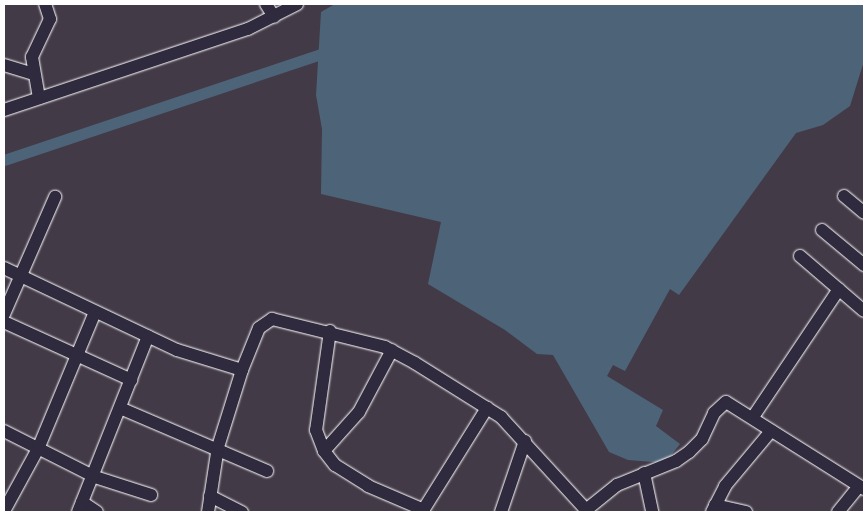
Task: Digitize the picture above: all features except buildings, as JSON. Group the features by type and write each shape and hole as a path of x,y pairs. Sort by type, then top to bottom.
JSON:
{"street":[{"path":"39,98 33,74 32,57 50,19 45,4"},
{"path":"266,4 274,17"},
{"path":"4,110 274,17 296,4"},
{"path":"4,65 33,74"},
{"path":"844,196 864,213"},
{"path":"4,314 23,278 55,197"},
{"path":"822,230 864,264"},
{"path":"800,256 864,311"},
{"path":"4,268 148,336 242,370"},
{"path":"753,417 838,289"},
{"path":"4,510 38,449 95,312"},
{"path":"208,512 218,447 242,370 252,342 264,322 272,319 330,330 392,350 487,408 525,441 587,511 617,485 676,461 689,452 702,438 720,405 732,403 771,431 862,488 838,512"},
{"path":"4,322 77,358 131,380"},
{"path":"330,330 316,430 324,451 335,465 368,486 423,511 487,408"},
{"path":"97,512 80,507 95,476 148,336"},
{"path":"324,451 359,412 392,350"},
{"path":"120,408 218,447 268,471"},
{"path":"4,431 95,476 151,495"},
{"path":"746,512 713,509 725,486 771,431"},
{"path":"501,512 525,441"},
{"path":"644,473 652,512"},
{"path":"210,496 242,512"}],"water":[{"path":"335,4 864,4 864,61 850,106 823,125 796,133 679,295 670,289 625,371 613,365 607,376 663,410 656,426 680,444 665,463 628,460 609,452 553,355 537,354 505,330 428,284 441,222 321,194 322,129 316,95 321,12"}],"waterway":[{"path":"4,160 332,50"}]}
